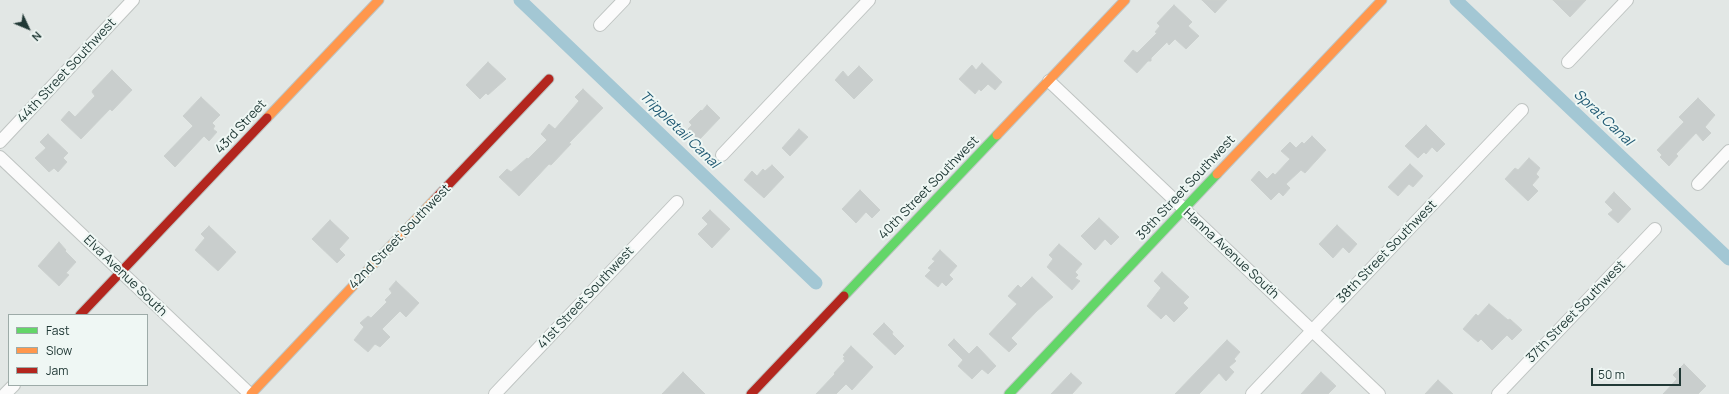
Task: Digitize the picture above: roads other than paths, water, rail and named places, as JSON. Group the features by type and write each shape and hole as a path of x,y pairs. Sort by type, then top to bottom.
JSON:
{"street":[{"name":"44th Street Southwest","path":"0,142 133,0"},
{"name":"43rd Street","path":"81,314 379,0"},
{"path":"600,25 624,0"},
{"path":"722,155 869,0"},
{"name":"40th Street Southwest","path":"751,394 1126,0"},
{"name":"39th Street Southwest","path":"1008,394 1382,0"},
{"path":"1568,62 1627,0"},
{"name":"42nd Street Southwest","path":"250,394 549,79"},
{"name":"Hanna Avenue South","path":"1049,81 1379,394"},
{"name":"38th Street Southwest","path":"1252,394 1522,110"},
{"path":"1698,184 1729,151"},
{"name":"Elva Avenue South","path":"0,157 250,394"},
{"name":"41st Street Southwest","path":"495,394 677,202"},
{"name":"37th Street Southwest","path":"1498,394 1655,229"},
{"path":"5,394 13,386"}],"waterway":[{"name":"Trippletail Canal","path":"520,0 816,283"},
{"name":"Sprat Canal","path":"1456,0 1729,259"}]}
